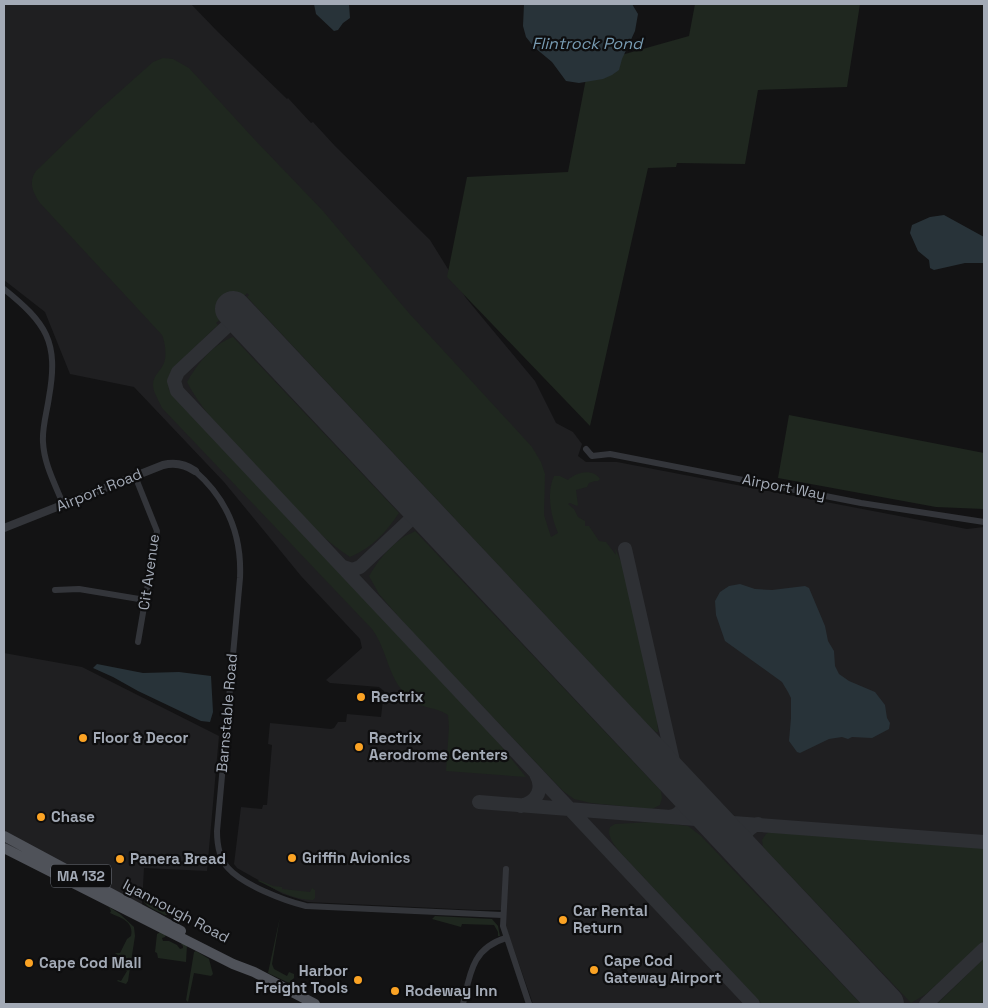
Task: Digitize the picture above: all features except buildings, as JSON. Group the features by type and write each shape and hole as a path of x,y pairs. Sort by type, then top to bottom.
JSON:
{"main road":[{"name":"Iyannough Road","path":"4,836 315,1004"},
{"name":"Iyannough Road","path":"4,848 233,964 254,972"}],"street":[{"path":"4,289 41,324 51,346 53,377 44,423 43,444 49,470 62,504"},
{"name":"Airport Way","path":"586,449 592,456 610,454 861,503 984,522"},
{"name":"Airport Road","path":"4,528 163,465 172,463 186,466 195,471"},
{"name":"Barnstable Road","path":"195,471 211,487 225,506 236,532 240,554 240,578 218,824 218,848 228,868 243,879 288,901 317,907 502,915"},
{"name":"Cit Avenue","path":"135,476 156,531 138,642"},
{"path":"55,590 79,589 145,600"},
{"path":"506,869 502,924 529,1004"},
{"path":"463,1004 469,978 477,958 490,944 506,938"}],"shaded area":[{"name":"Cape Cod Gateway Airport","path":"4,4 191,4 288,98 311,123 313,122 430,240 466,298 535,381 556,423 573,432 582,444 578,456 586,462 617,462 967,529 984,527 984,1004 533,1004 506,927 506,910 308,902 283,894 237,868 234,864 241,807 262,809 263,805 267,805 272,745 268,744 270,723 331,729 338,722 346,722 347,714 381,717 384,691 379,687 330,683 326,680 362,648 360,639 301,576 224,482 134,387 70,374 45,312 4,280"},
{"path":"695,4 860,4 847,87 758,90 745,164 677,163 676,167 648,168 590,426 447,277 467,177 568,172 589,63 689,36"},
{"path":"163,58 173,59 189,68 323,211 408,312 532,447 541,462 545,474 544,515 551,537 558,533 550,505 550,490 554,476 560,476 568,480 580,473 589,472 600,479 589,483 587,487 576,490 577,506 568,504 574,509 578,517 585,521 585,526 589,526 599,541 606,542 616,555 615,548 622,564 657,717 658,732 649,726 247,297 249,295 247,293 242,301 216,323 218,325 173,368 168,378 169,390 493,736 526,777 446,771 448,715 416,703 404,692 393,675 378,638 372,629 162,408 153,385 154,378 165,360 162,335 40,203 35,195 32,179 36,171 98,111 153,62"},
{"path":"233,337 399,513 384,533 365,549 350,557 326,539 222,430 194,395 187,382 191,375 212,350 225,340"},
{"path":"789,415 984,453 984,509 936,507 778,478"},
{"path":"415,531 661,791 660,805 652,809 591,803 574,799 563,791 410,630 379,594 369,576 379,560 391,547"},
{"path":"4,653 82,667 219,736 207,871 144,868 142,905 4,832"},
{"path":"652,822 688,826 701,836 861,1004 762,1004 612,842 609,832 610,827 615,824"},
{"path":"769,832 984,848 984,941 926,994 911,1003 763,847 762,840"},
{"path":"259,880 273,886 282,887 282,889 310,892 312,888 315,890 315,898 313,900 306,900 291,896"},
{"path":"142,888 162,903 169,911 168,915 151,908 145,903"},
{"path":"109,907 134,927 135,936 126,984 117,981 121,981 127,971 124,968 124,961 115,953 120,953 127,939 131,936 131,927 126,921 110,913"},
{"path":"435,916 492,919 498,926 500,936 498,936 494,925 462,924 461,927 432,919"},
{"path":"280,917 272,964 274,969 287,976 289,972 294,974 294,978 289,983 268,973"},
{"path":"160,932 166,934 162,938 163,941 169,941 180,949 183,948 182,943 187,945 186,962 158,958 155,952 157,934"},
{"path":"196,951 209,959 213,974 211,976 194,973 188,1002 186,1000 194,952"},
{"path":"984,958 984,1004 937,1004"}],"water":[{"path":"314,4 349,4 350,18 338,30 334,31 316,14"},
{"name":"Flintrock Pond","path":"524,4 632,4 638,14 635,31 619,70 603,79 579,83 566,81 552,62 534,47 526,37 523,26"},
{"path":"944,215 984,237 984,263 965,263 934,270 930,268 929,260 918,251 910,233 912,225 930,217"},
{"path":"740,584 755,589 772,590 805,586 809,588 825,626 828,641 834,651 835,666 839,674 849,681 875,692 885,705 887,718 890,723 889,729 872,738 852,737 848,739 842,737 829,739 800,753 797,752 789,741 791,698 788,692 782,682 725,641 716,615 715,601 720,592 729,586"},
{"path":"97,664 143,673 179,672 211,676 213,712 210,722 201,721 93,668"}],"taxiway":[{"path":"238,316 178,372 174,381 177,391 753,1004"},
{"path":"343,567 352,570 360,567 411,519 414,511 411,498"},
{"path":"411,519 422,517 432,520"},
{"path":"625,549 678,783"},
{"path":"521,806 532,801 538,794 539,784 536,774"},
{"path":"670,817 682,810 684,796 681,786"},
{"path":"479,802 696,819 709,823 725,833"},
{"path":"704,811 733,823 984,842"},
{"path":"745,854 745,836 749,829 758,824"},
{"path":"926,1004 984,949"}],"runway":[{"path":"233,309 886,1004"}],"place":[{"name":"Rectrix","path":"361,697"},
{"name":"Floor & Decor","path":"83,738"},
{"name":"Rectrix Aerodrome Centers","path":"359,747"},
{"name":"Chase","path":"41,817"},
{"name":"Griffin Avionics","path":"292,858"},
{"name":"Panera Bread","path":"120,859"},
{"name":"Car Rental Return","path":"563,920"},
{"name":"Cape Cod Mall","path":"29,963"},
{"name":"Cape Cod Gateway Airport","path":"594,970"},
{"name":"Harbor Freight Tools","path":"358,980"},
{"name":"Rodeway Inn","path":"395,991"}]}
